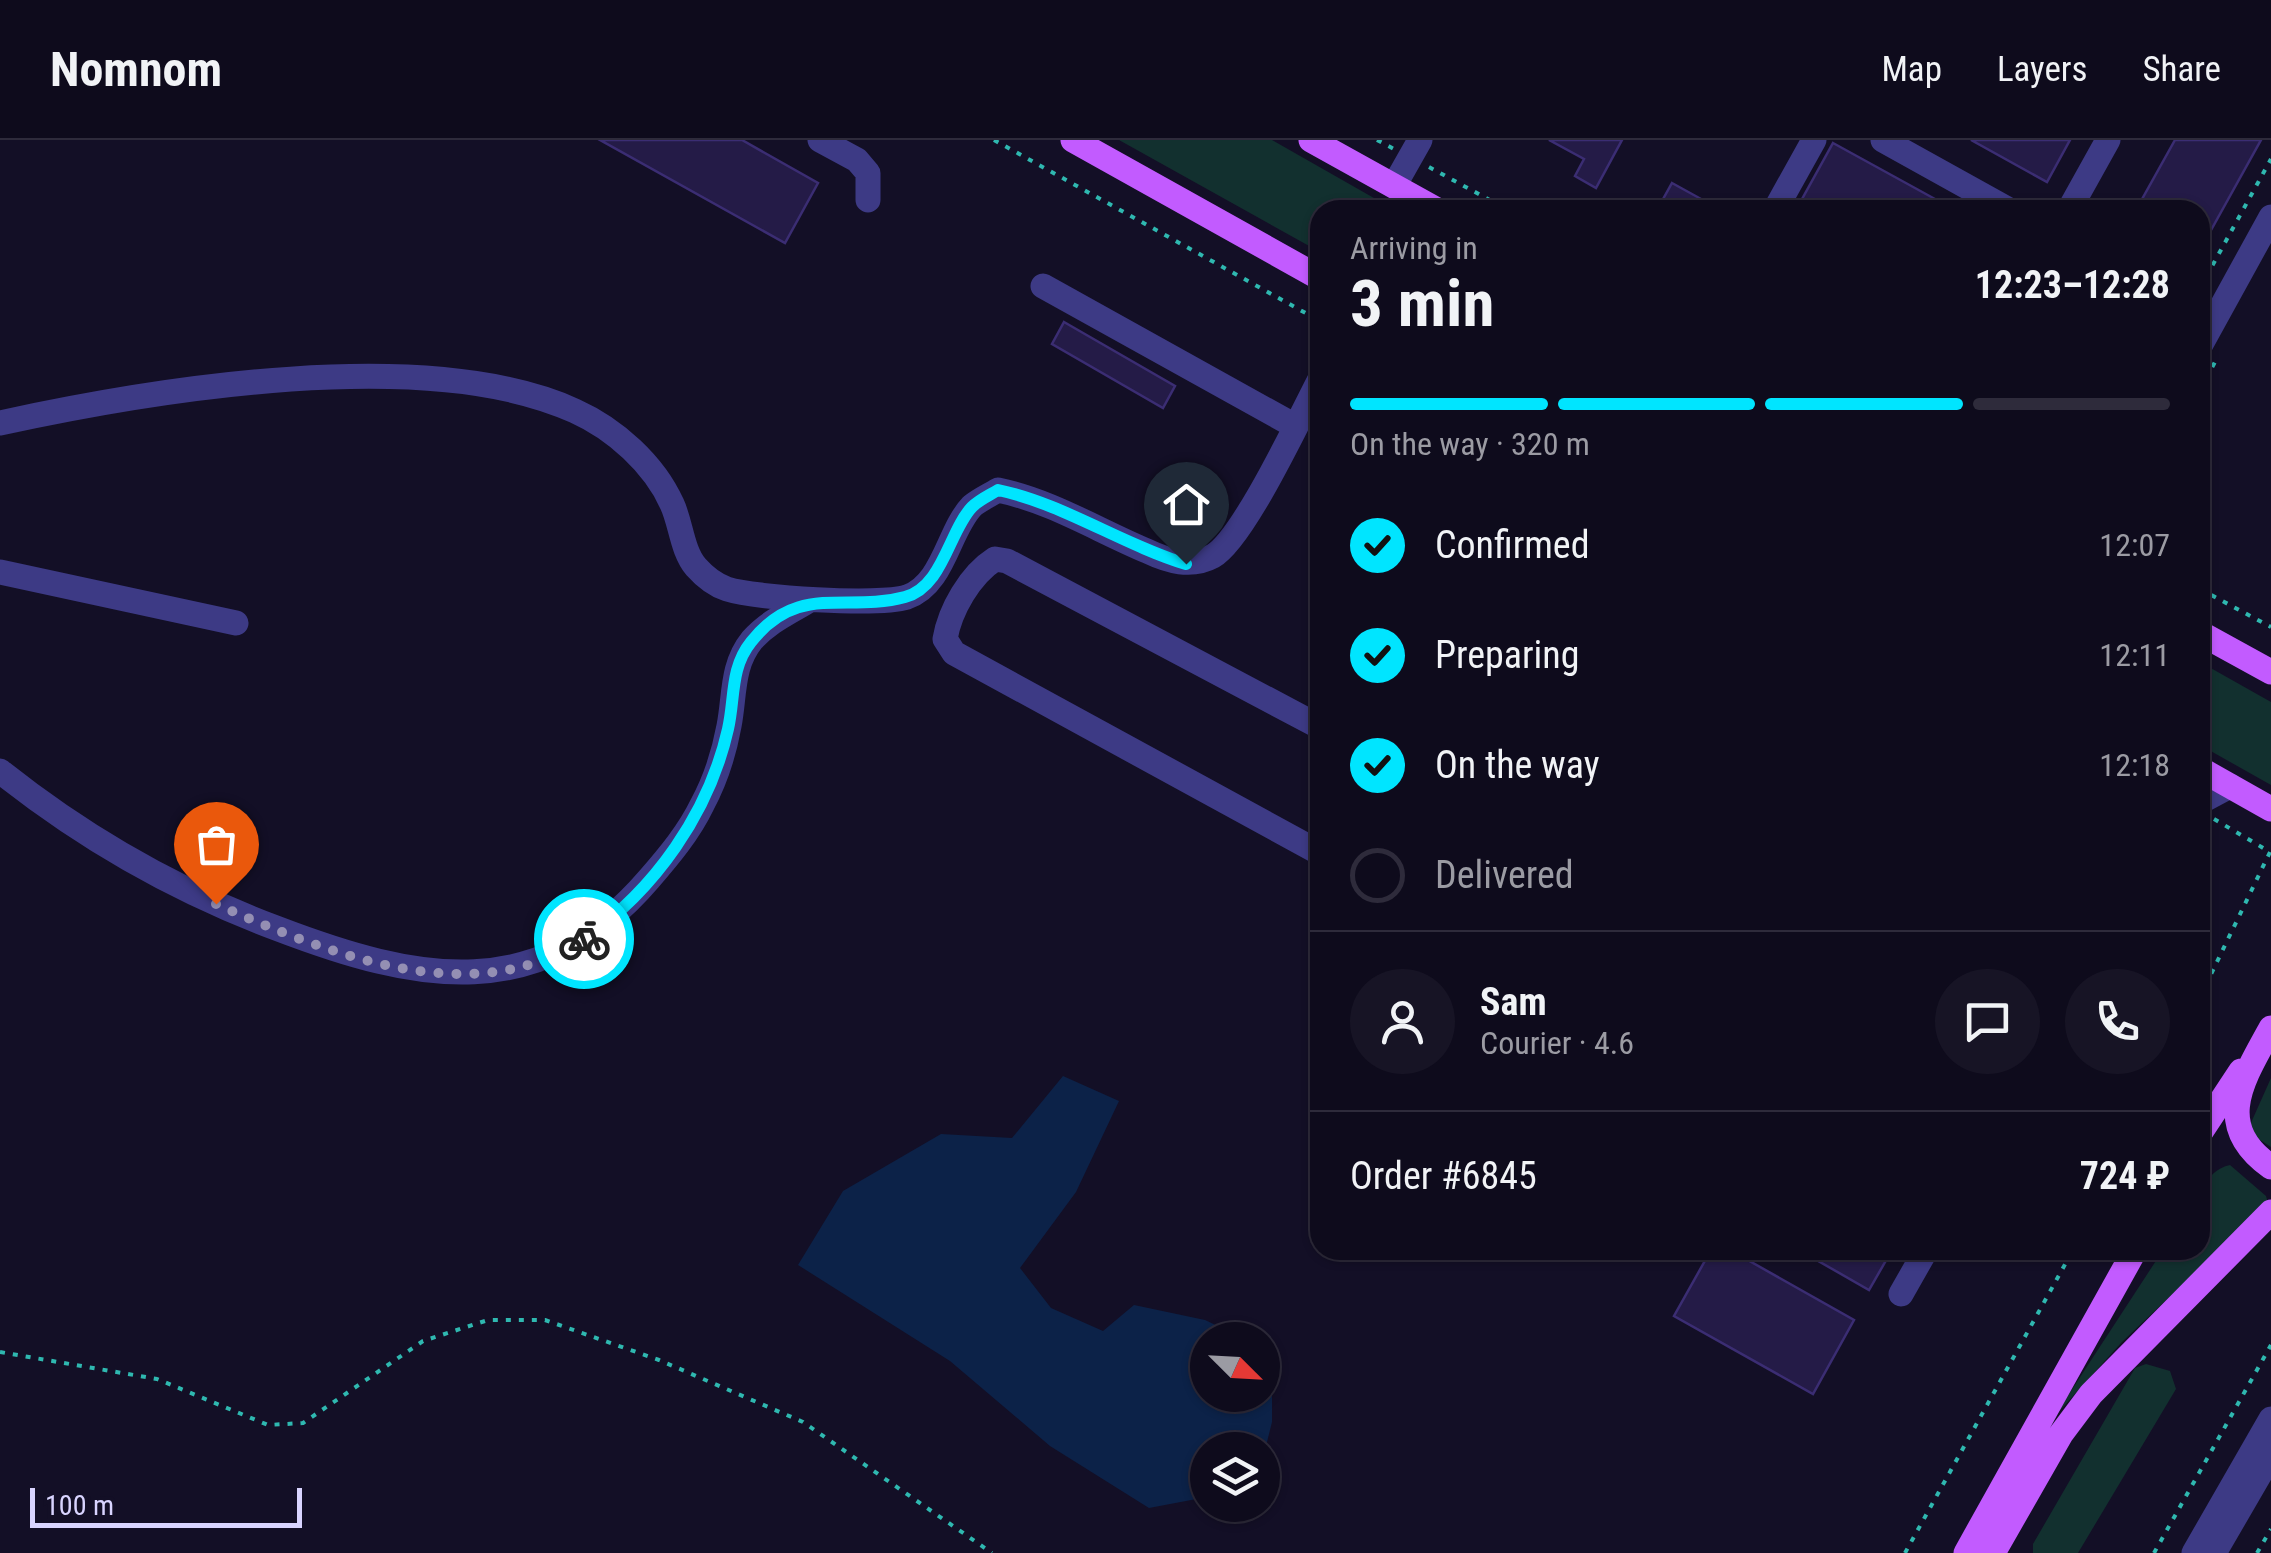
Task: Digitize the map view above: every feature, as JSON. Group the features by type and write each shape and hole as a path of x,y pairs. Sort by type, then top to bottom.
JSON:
{"main road":[{"path":"1072,140 1310,272"},
{"path":"1310,140 1414,200"},
{"path":"2210,638 2271,672"},
{"path":"2210,775 2271,809"},
{"path":"2210,1118 2268,1034"},
{"path":"2268,1034 2242,1090 2236,1126 2251,1152 2271,1166"},
{"path":"1993,1553 2061,1434 2091,1394 2271,1212"},
{"path":"1966,1553 2129,1260"}],"street":[{"path":"820,140 857,160 868,174 868,200"},
{"path":"1781,200 1814,140"},
{"path":"1884,140 1991,200"},
{"path":"2075,200 2108,140"},
{"path":"1394,186 1420,151"},
{"path":"2210,328 2271,217"},
{"path":"1043,286 1295,426"},
{"path":"0,422 166,392 316,380 441,380 508,390 575,411 628,446 672,504 692,563 705,576 742,593 767,592 808,602 908,597 932,577 972,507 998,490 1030,497 1151,554 1186,564 1214,555 1240,524 1310,397"},
{"path":"1310,722 1008,560 995,558 980,568 948,620 945,640 954,653 1310,848"},
{"path":"0,572 236,623"},
{"path":"0,771 124,858 244,916 373,964 448,973 487,971 576,944 638,892 675,849 702,806 730,725 738,664 750,643 770,623 808,602"},
{"path":"2210,802 2230,786"},
{"path":"1901,1294 1920,1260"},
{"path":"2194,1553 2271,1419"},
{"path":"2214,1553 2271,1455"}],"path":[{"path":"994,140 1310,315"},
{"path":"1420,151 1493,200"},
{"path":"2210,270 2271,160"},
{"path":"2210,594 2271,627"},
{"path":"2210,812 2270,851 2210,976"},
{"path":"1906,1553 2067,1260"},
{"path":"0,1352 157,1379 268,1425 303,1423 423,1341 488,1320 544,1320 659,1360 802,1422 992,1553"},
{"path":"2154,1553 2271,1344"},
{"path":"2257,1553 2271,1529"}],"green space":[{"path":"1119,140 1272,140 1377,200 1310,200 1310,246"},
{"path":"2210,668 2271,702 2271,785 2210,751"},
{"path":"2271,1078 2271,1147 2254,1136 2250,1125"},
{"path":"2230,1165 2266,1196 2268,1203 2210,1258 2210,1178"},
{"path":"2156,1260 2208,1260 2122,1342 2054,1417"},
{"path":"2146,1364 2170,1371 2176,1389 2078,1553 2033,1553 2033,1544 2135,1368"}],"water":[{"path":"1063,1076 1119,1101 1076,1192 1020,1268 1051,1308 1103,1331 1134,1305 1209,1322 1190,1322 1190,1412 1272,1412 1270,1432 1190,1432 1190,1500 1149,1508 1050,1446 950,1361 798,1265 843,1191 941,1134 1012,1138"}],"building":[{"path":"600,140 742,140 818,183 785,243"},
{"path":"1549,140 1622,140 1596,188 1575,176 1584,159"},
{"path":"1971,140 2070,140 2047,182"},
{"path":"2175,140 2261,140 2210,232 2210,200 2142,200"},
{"path":"1833,143 1937,200 1802,200"},
{"path":"1672,183 1703,200 1663,200"},
{"path":"1064,322 1175,386 1163,408 1052,344"},
{"path":"1705,1260 1748,1260 1854,1320 1813,1394 1674,1316"},
{"path":"1816,1260 1886,1260 1869,1290"}],"way so far":[{"path":"216,904 373,964 408,970 487,971 532,961 584,939"}],"route":[{"path":"584,939 638,892 675,849 702,806 730,725 738,664 750,643 770,623 808,602 908,597 932,577 972,507 998,490 1030,497 1151,554 1186,564"}]}
